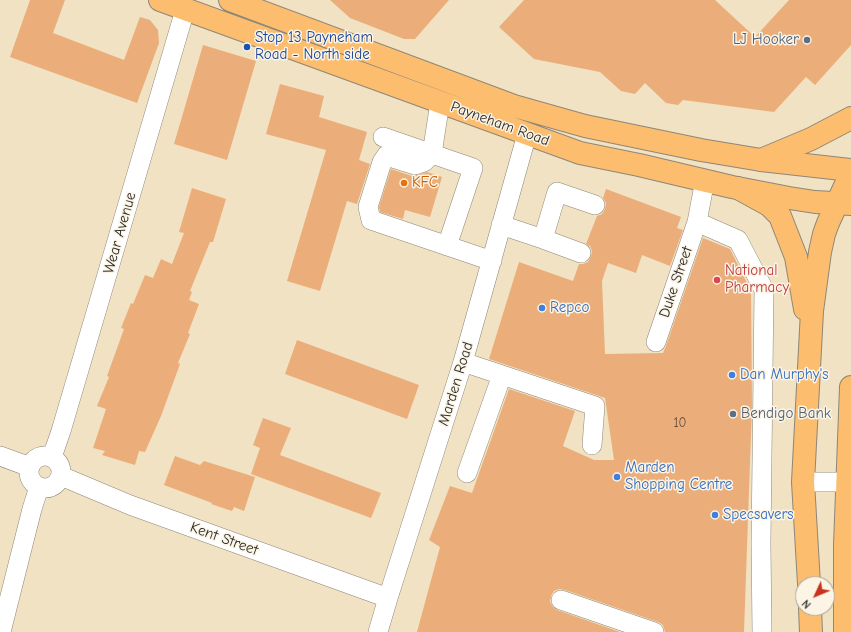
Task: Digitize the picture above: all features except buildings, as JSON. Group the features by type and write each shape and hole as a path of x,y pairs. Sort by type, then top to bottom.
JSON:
{"main road":[{"name":"Payneham Road","path":"160,0 580,153 738,188 815,202 844,204"},
{"name":"Payneham Road","path":"232,0 514,106 585,126 641,139 701,150 851,172"},
{"path":"761,160 811,139 851,118"},
{"path":"809,576 803,482 812,311 820,252 828,223 844,204 851,172"},
{"path":"738,188 769,205 780,216 796,257 810,340"},
{"path":"845,632 845,545 849,482 851,386"},
{"path":"810,616 811,632"}],"street":[{"name":"Wear Avenue","path":"52,457 185,10"},
{"path":"440,102 432,154 424,162 415,165 386,156 382,162 368,207 371,220 492,261"},
{"name":"Marden Road","path":"378,632 463,362 527,134"},
{"path":"383,137 472,168 447,246"},
{"name":"Duke Street","path":"656,342 697,222 705,180"},
{"path":"543,239 557,192 595,205"},
{"path":"697,222 738,240 764,290 761,543 762,632"},
{"path":"501,225 581,253"},
{"path":"463,362 595,406 592,444"},
{"path":"467,473 502,375"},
{"path":"45,455 57,460 61,466 62,476 57,484 51,488 39,487 30,479 30,467 34,460 45,455"},
{"path":"0,456 30,467"},
{"name":"Kent Street","path":"62,476 130,505 388,598"},
{"path":"803,482 849,482"},
{"path":"1,632 39,487"},
{"path":"561,600 654,632"}],"place":[{"name":"LJ Hooker","path":"807,40"},
{"name":"Stop 13 Payneham Road - North side","path":"247,47"},
{"name":"KFC","path":"404,183"},
{"name":"National Pharmacy","path":"717,280"},
{"name":"Repco","path":"542,308"},
{"name":"Dan Murphy's","path":"732,375"},
{"name":"Bendigo Bank","path":"733,414"},
{"name":"Marden Shopping Centre","path":"617,477"},
{"name":"Specsavers","path":"715,515"}]}
